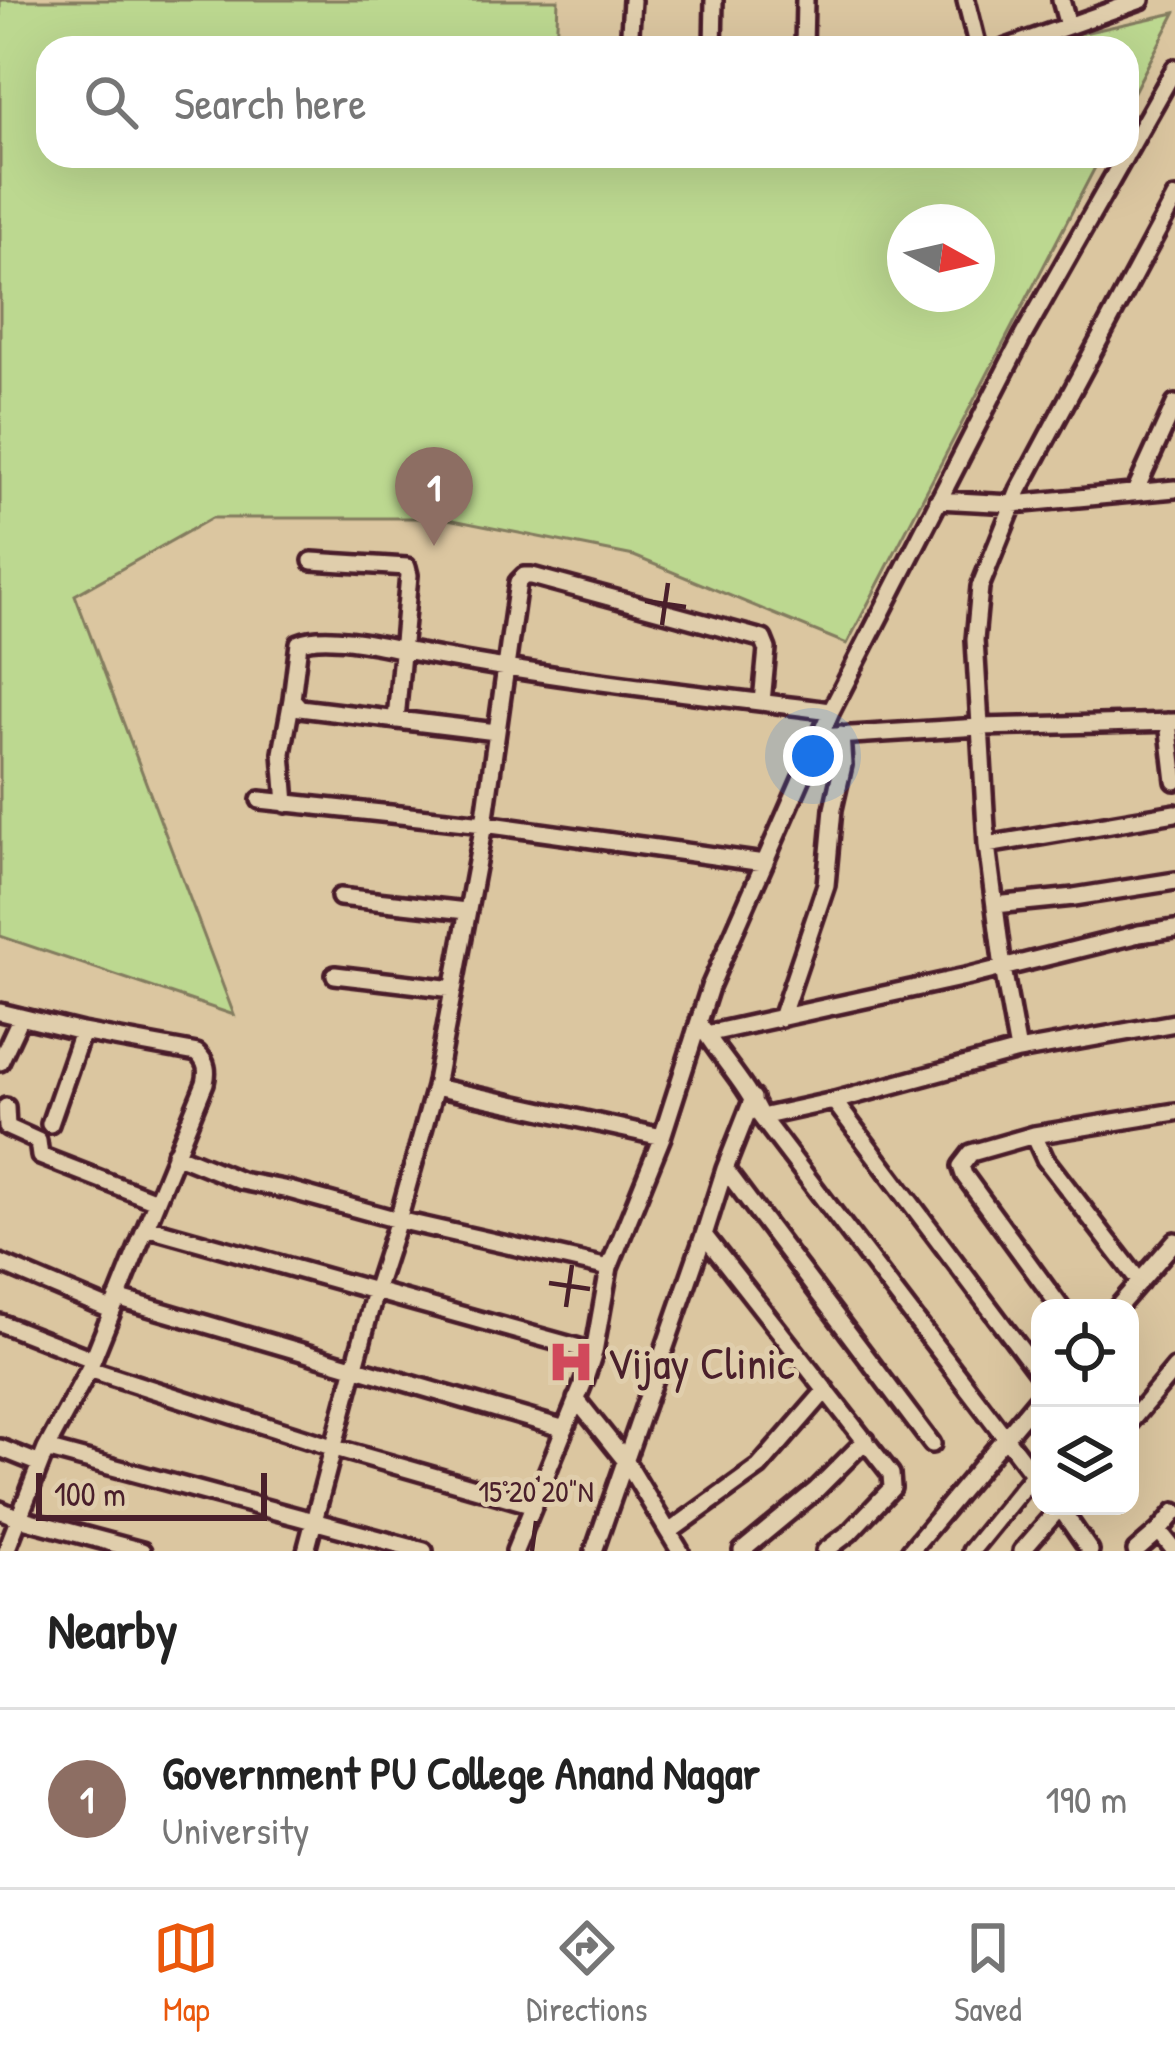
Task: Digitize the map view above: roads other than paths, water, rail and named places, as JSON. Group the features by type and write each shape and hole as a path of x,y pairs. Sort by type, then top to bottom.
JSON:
{"street":[{"path":"630,36 632,0"},
{"path":"713,36 714,0"},
{"path":"804,36 805,0"},
{"path":"966,0 975,36"},
{"path":"1061,0 1068,26"},
{"path":"1040,36 1141,0"},
{"path":"1139,131 1175,68"},
{"path":"515,1551 594,1352 609,1268 702,1028 710,987 764,863 831,711 938,500 1118,168"},
{"path":"1018,1051 987,845 975,626 980,587 1013,504 1175,198"},
{"path":"1135,492 1175,404"},
{"path":"938,500 1013,504 1175,490"},
{"path":"312,561 407,567 396,720"},
{"path":"306,1551 353,1367 435,1087 484,824 518,582 532,576 763,639 767,650 762,702"},
{"path":"286,804 282,753 296,655 304,640 321,638 505,670 831,711"},
{"path":"292,699 300,708 496,732"},
{"path":"820,736 1172,722 1175,782"},
{"path":"781,1018 826,885 833,809 843,765 841,735"},
{"path":"260,800 484,824 764,863"},
{"path":"987,845 1175,813"},
{"path":"995,905 1175,881"},
{"path":"340,896 466,911"},
{"path":"702,1028 781,1018 1175,929"},
{"path":"334,975 453,989"},
{"path":"0,1012 197,1053 208,1072 90,1364 43,1456 6,1551"},
{"path":"0,1062 21,1017"},
{"path":"761,1117 1018,1051 1175,1023"},
{"path":"702,1028 753,1098 761,1117 1031,1471"},
{"path":"50,1124 82,1032"},
{"path":"435,1087 662,1136"},
{"path":"593,1551 753,1098"},
{"path":"835,1101 1031,1363"},
{"path":"6,1107 7,1127 38,1141 40,1156 156,1202"},
{"path":"1055,1299 961,1166 971,1153 1034,1135 1175,1112"},
{"path":"1034,1135 1045,1159 1140,1282"},
{"path":"175,1154 241,1180 609,1268"},
{"path":"725,1169 932,1444"},
{"path":"146,1227 594,1352"},
{"path":"704,1235 891,1474 892,1487 825,1551"},
{"path":"1125,1299 1175,1241"},
{"path":"0,1263 114,1304 565,1429"},
{"path":"0,1323 90,1364 335,1448 534,1505"},
{"path":"1139,1411 1175,1368"},
{"path":"669,1532 759,1467 826,1390"},
{"path":"576,1399 625,1460 680,1551"},
{"path":"910,1551 1031,1407"},
{"path":"742,1551 816,1490 866,1440"},
{"path":"0,1448 424,1551"},
{"path":"971,1551 1031,1486"},
{"path":"0,1510 142,1551"},
{"path":"1136,1551 1175,1512"},
{"path":"1022,1551 1052,1515"},
{"path":"1066,1515 1090,1551"},
{"path":"1159,1531 1175,1551"}],"place":[{"name":"Government PU College Anand Nagar","path":"434,546"},
{"name":"Vijay Clinic","path":"571,1362"}]}
